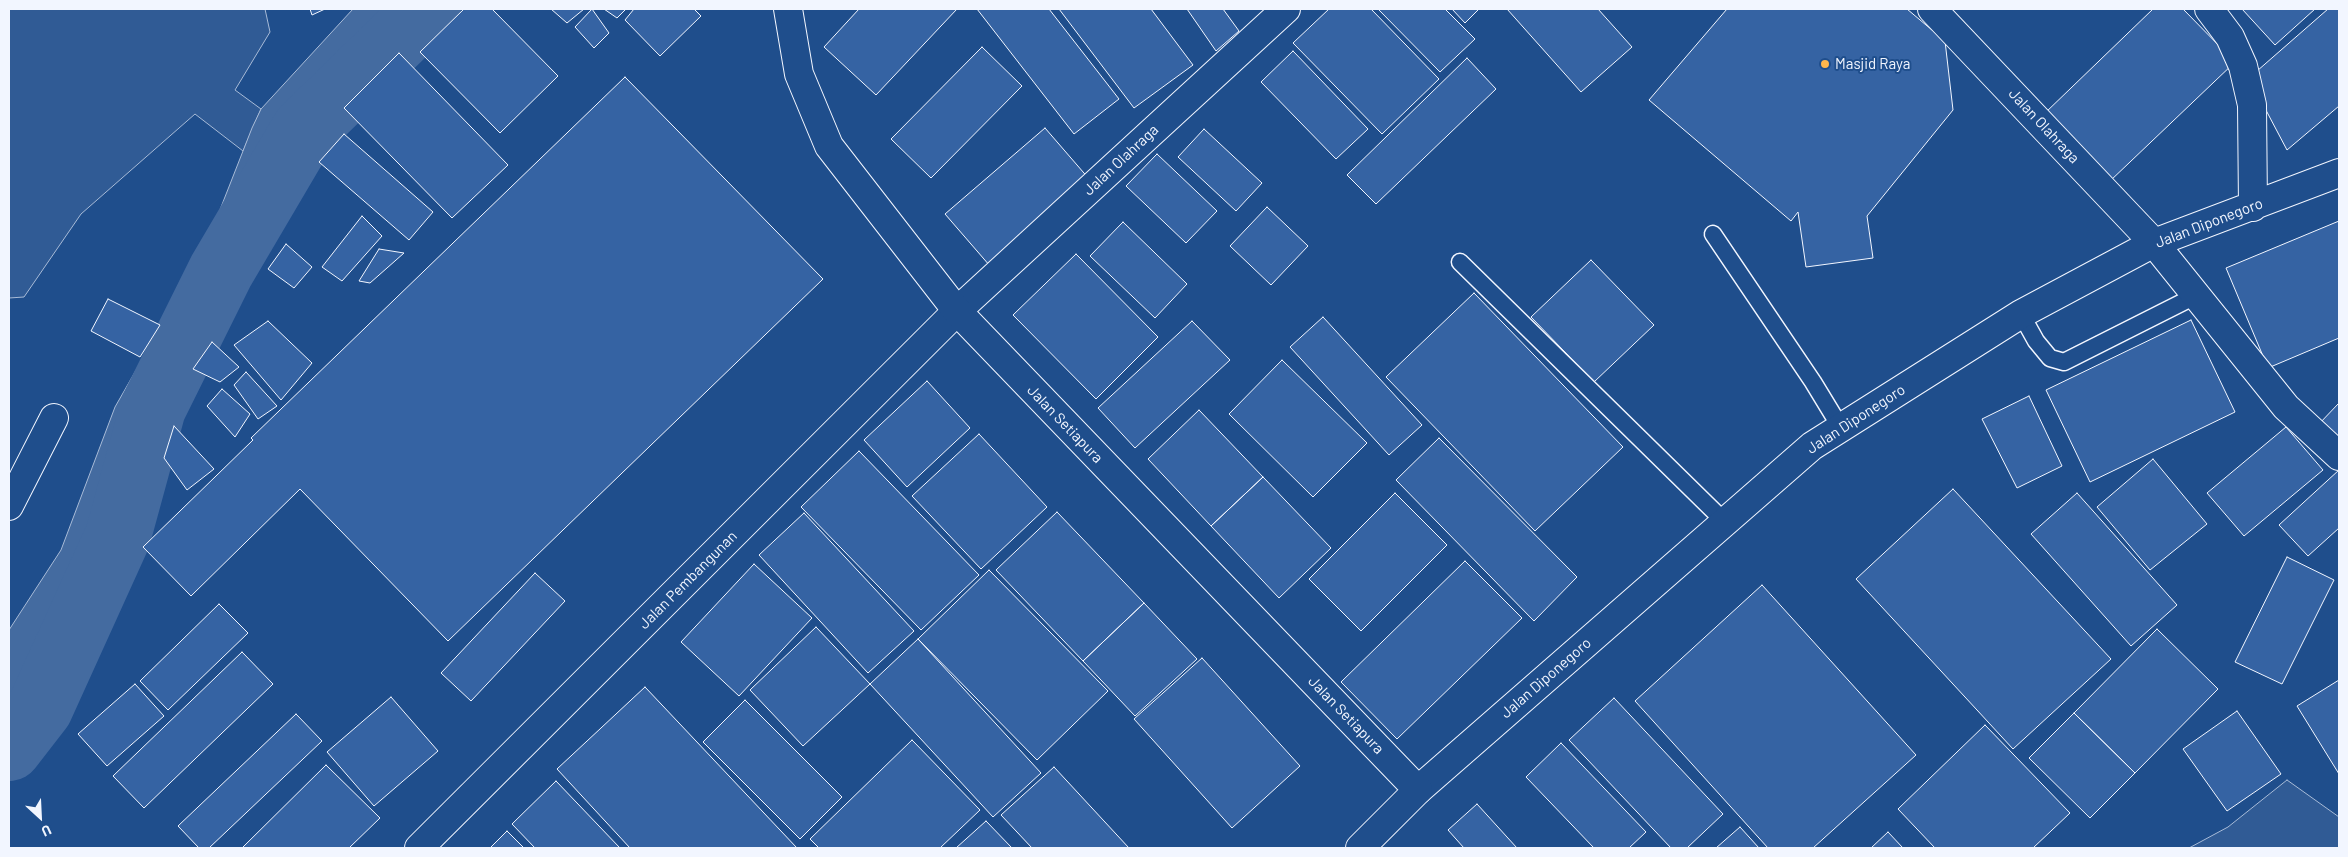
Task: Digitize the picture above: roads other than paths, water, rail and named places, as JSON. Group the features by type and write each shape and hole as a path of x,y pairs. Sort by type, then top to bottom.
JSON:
{"street":[{"name":"Jalan Setiapura","path":"788,9 799,74 829,146 957,311 1418,790"},
{"name":"Jalan Olahraga","path":"957,311 1286,9"},
{"name":"Jalan Olahraga","path":"1932,9 2154,243 2286,406 2339,456"},
{"path":"2209,9 2230,37 2243,66 2252,105 2253,207"},
{"name":"Jalan Diponegoro","path":"1360,848 1418,790 1812,446 2021,314 2154,243 2339,173"},
{"name":"Jalan Pembangunan","path":"419,848 957,311"},
{"path":"9,506 54,418"}],"lane":[{"path":"1713,234 1813,382 1841,428"},
{"path":"1460,262 1726,522"},
{"path":"2021,314 2036,341 2050,358 2064,362 2197,295"}],"waterway":[{"path":"9,748 40,708 118,536 153,408 221,271 304,130 428,9"}],"place":[{"name":"Masjid Raya","path":"1825,64"}]}
